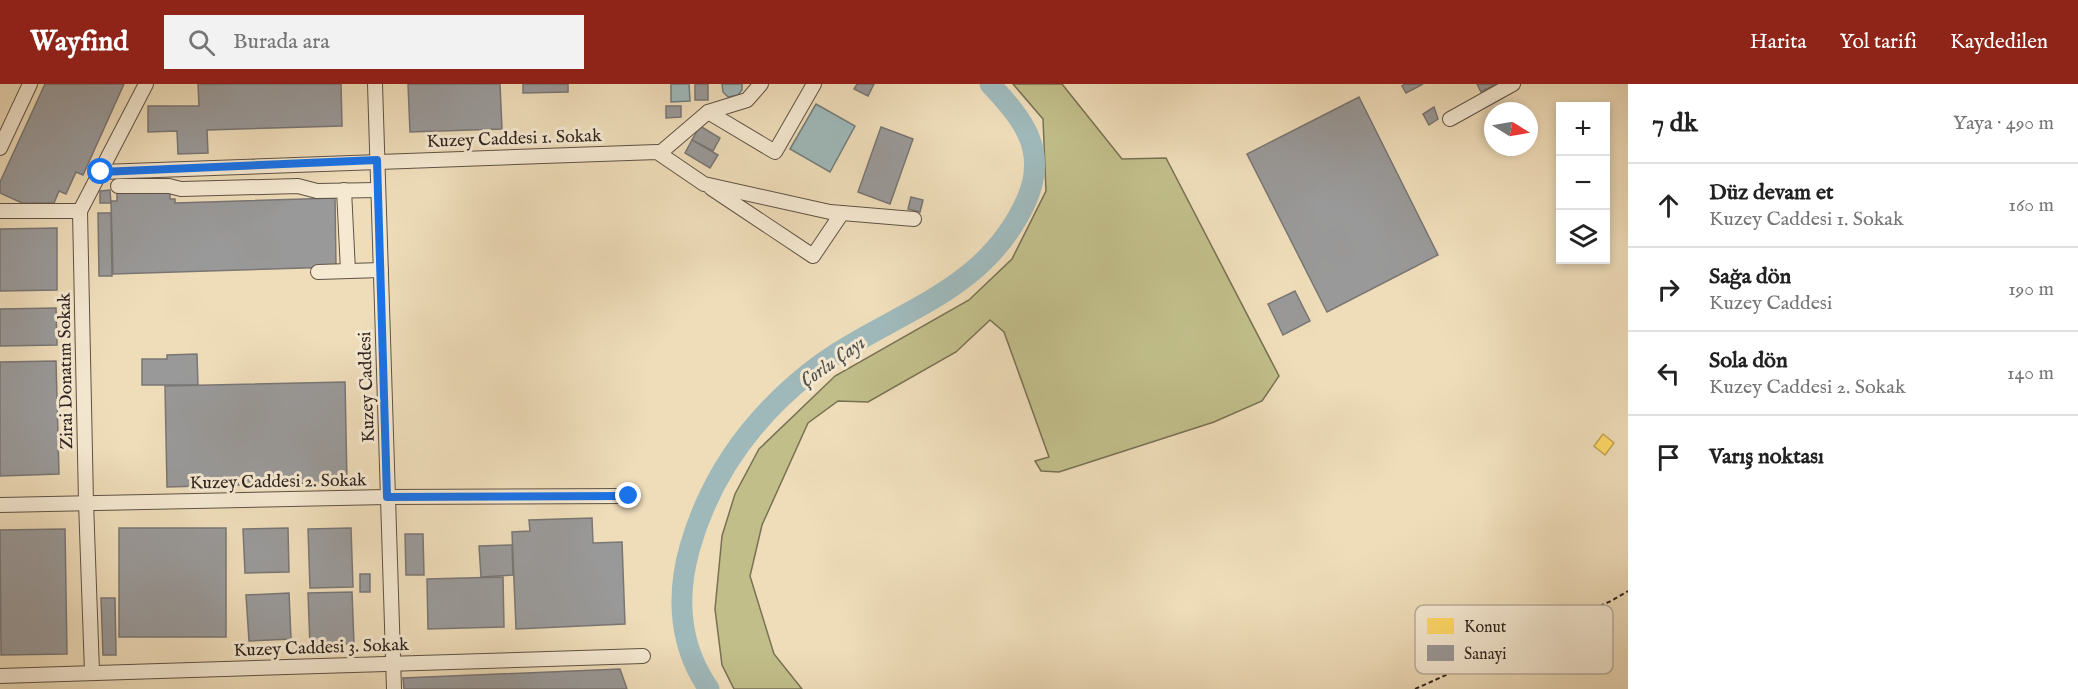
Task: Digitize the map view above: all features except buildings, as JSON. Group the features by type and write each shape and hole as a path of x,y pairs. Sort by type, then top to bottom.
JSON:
{"street":[{"path":"0,148 30,84"},
{"name":"Zirai Donatım Sokak","path":"92,672 80,211 146,84"},
{"name":"Kuzey Caddesi","path":"375,84 394,689"},
{"path":"761,84 747,100 708,112 660,153 813,256 843,213"},
{"path":"708,112 775,152 814,84"},
{"path":"1450,119 1513,84"},
{"name":"Kuzey Caddesi 1. Sokak","path":"101,172 377,160 660,153"},
{"path":"704,184 830,212 914,219"},
{"path":"118,186 169,186 181,189 298,186 317,190 378,190"},
{"path":"344,190 348,271"},
{"path":"0,211 80,211"},
{"path":"318,272 381,270"},
{"name":"Kuzey Caddesi 2. Sokak","path":"0,505 387,497 629,496"},
{"name":"Kuzey Caddesi 3. Sokak","path":"0,676 643,656"}],"path":[{"path":"1602,605 1628,591"},
{"path":"1415,689 1448,674"}],"shaded area":[{"path":"1013,84 1062,84 1122,159 1166,158 1279,376 1262,401 1214,422 1059,472 1041,471 1035,461 1049,457 1004,332 990,320 956,352 868,402 838,401 808,423 762,525 750,576 774,654 802,689 734,689 722,665 715,609 722,536 735,494 759,449 835,376 969,300 1012,259 1046,191 1043,119"}],"water":[{"path":"671,84 689,84 690,101 671,102"},
{"path":"722,84 742,84 742,90 738,95 728,97 723,92"},
{"path":"816,104 855,126 830,172 790,149"}],"waterway":[{"name":"Çorlu Çayı","path":"709,689 691,656 686,638 682,602 690,547 721,473 751,430 788,391 808,374 838,353 930,301 959,282 985,260 1008,233 1027,199 1035,165 1029,136 1013,110 990,84"}],"route":[{"path":"101,172 377,160 387,497 629,496"}]}
